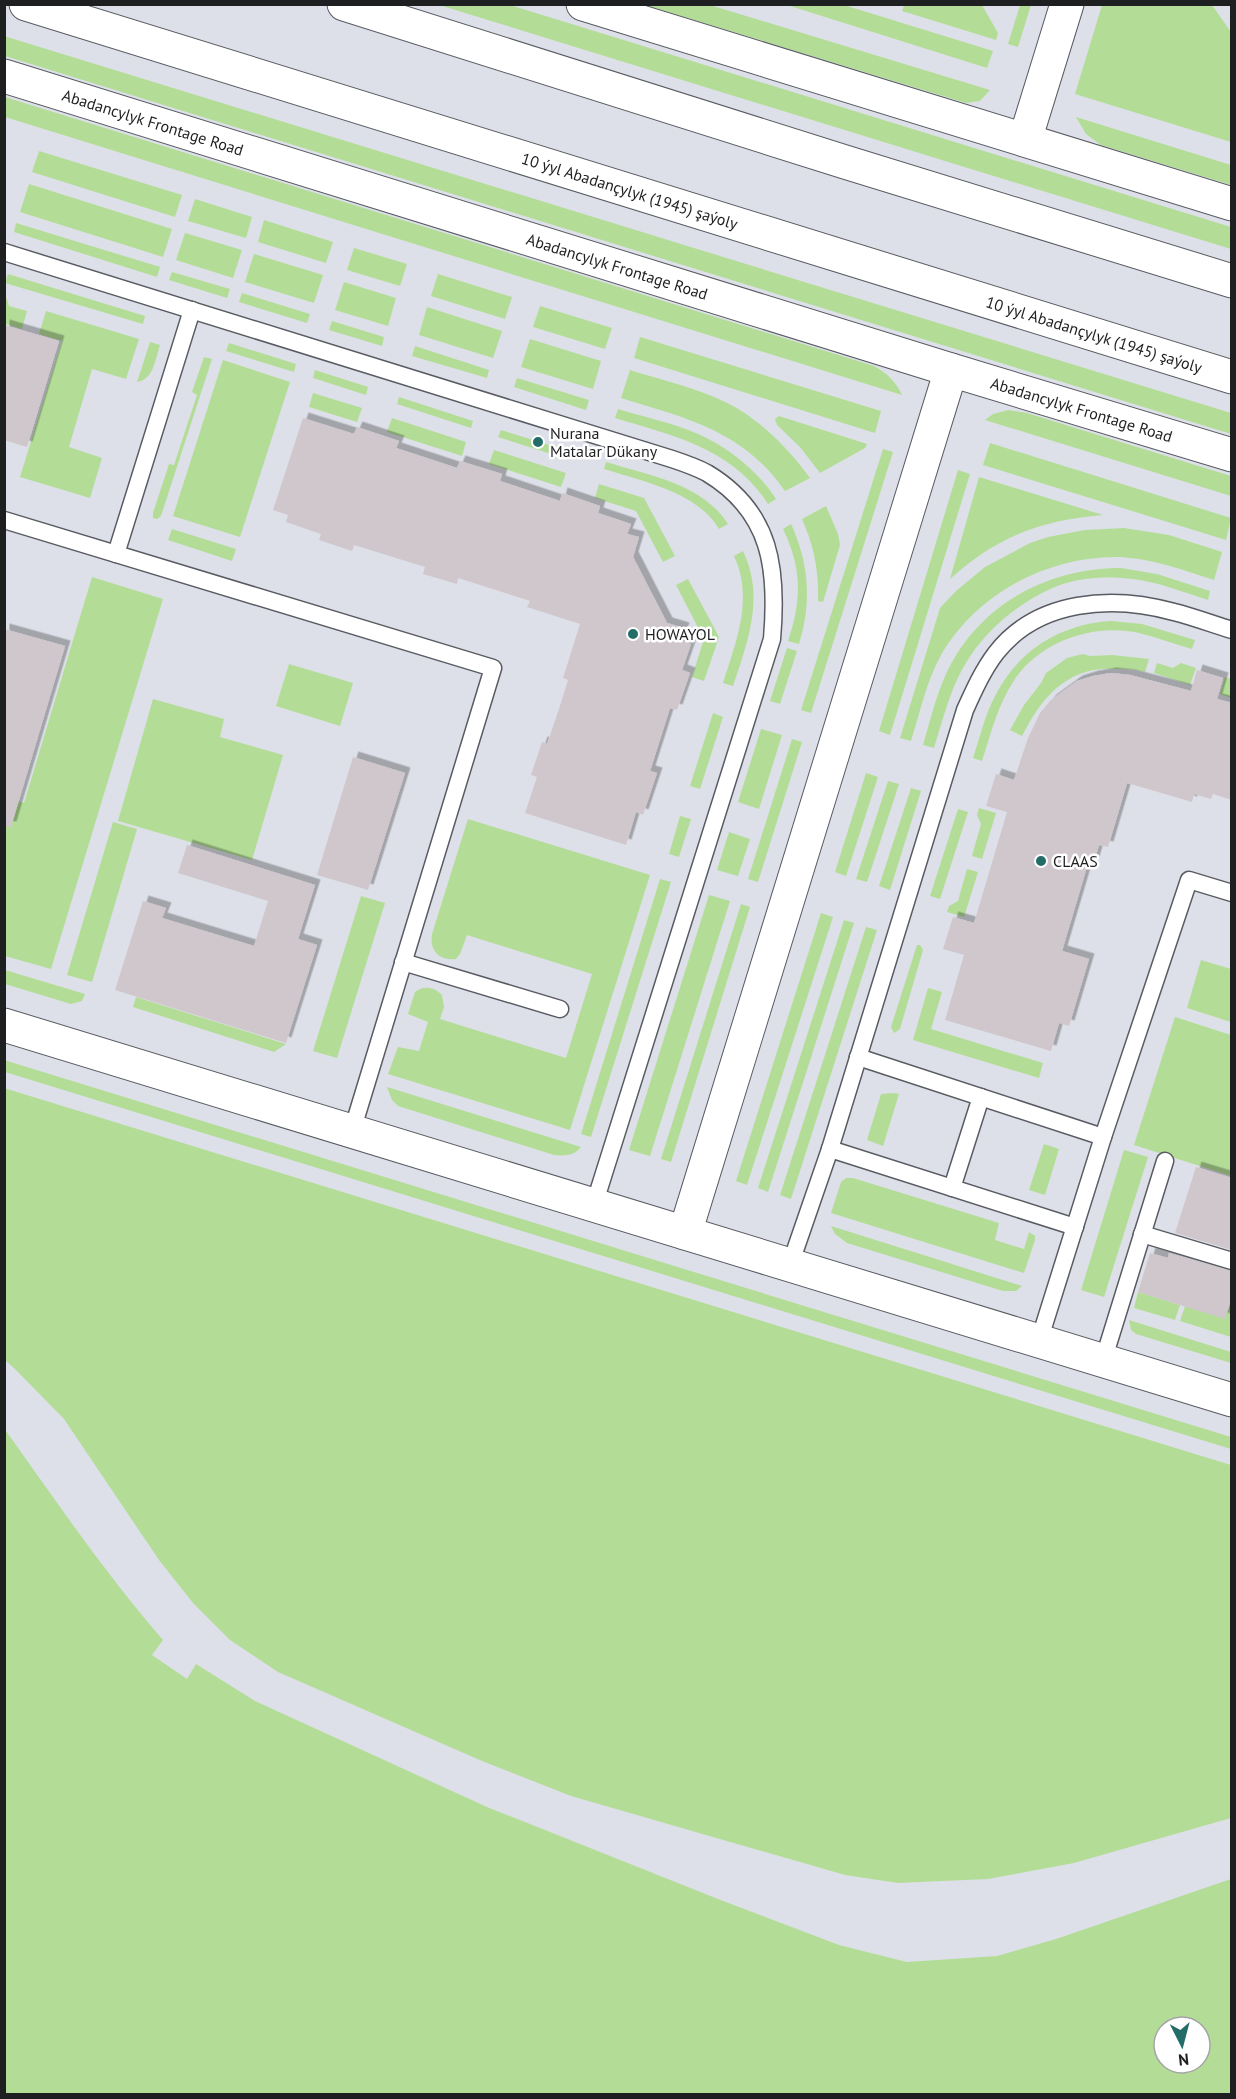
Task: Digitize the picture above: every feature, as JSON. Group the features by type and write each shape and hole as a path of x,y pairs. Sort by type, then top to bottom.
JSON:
{"street":[{"name":"10 ýyl Abadançylyk (1945) şaýoly","path":"26,4 1232,377"},
{"path":"344,4 1232,281"},
{"path":"583,4 1232,204"},
{"path":"1025,140 1067,4"},
{"name":"Abadancylyk Frontage Road","path":"4,76 1232,455"},
{"path":"685,1233 951,370"},
{"path":"4,1025 1232,1400"}],"lane":[{"path":"4,252 672,459 706,473 740,497 753,516 765,540 774,573 775,603 772,639 594,1205"},
{"path":"116,554 192,310"},
{"path":"4,520 493,668 352,1131"},
{"path":"790,1265 830,1149 965,710 982,674 997,651 1019,631 1042,617 1069,606 1101,603 1135,604 1173,611 1232,630"},
{"path":"1039,1341 1103,1137 1189,880 1232,893"},
{"path":"403,962 560,1010"},
{"path":"858,1057 1103,1137"},
{"path":"952,1188 981,1097"},
{"path":"830,1149 1074,1227"},
{"path":"1103,1361 1165,1161"},
{"path":"1142,1234 1232,1262"}],"green space":[{"path":"439,5 510,5 1231,227 1231,249"},
{"path":"645,5 710,5 990,90 980,101 966,103"},
{"path":"787,5 844,5 993,51 987,68"},
{"path":"904,5 982,5 998,33 996,40 902,11"},
{"path":"1020,5 1031,5 1018,47 1008,44"},
{"path":"1102,5 1212,5 1231,32 1231,142 1075,94"},
{"path":"4,36 1231,413 1231,434 5,56"},
{"path":"5,97 874,366 891,378 902,395 5,117"},
{"path":"1076,117 1231,165 1231,185 1101,145 1086,134"},
{"path":"39,151 182,195 175,217 32,172"},
{"path":"29,184 172,229 163,257 20,212"},
{"path":"195,199 252,217 246,238 188,221"},
{"path":"264,220 333,242 326,263 258,242"},
{"path":"16,223 160,267 157,277 14,232"},
{"path":"185,233 242,250 233,278 176,260"},
{"path":"354,248 407,264 400,286 347,270"},
{"path":"254,254 323,275 314,303 245,282"},
{"path":"172,272 230,289 227,298 169,280"},
{"path":"8,274 145,316 143,324 5,283"},
{"path":"438,274 512,297 505,319 431,296"},
{"path":"344,282 396,298 388,326 335,310"},
{"path":"242,293 310,314 307,323 239,302"},
{"path":"5,298 9,306 27,311 22,329 5,324"},
{"path":"540,306 612,328 605,349 533,327"},
{"path":"427,307 502,331 493,358 419,335"},
{"path":"46,311 139,339 126,379 92,369 69,447 102,458 90,498 20,477 62,341 39,334"},
{"path":"332,321 384,337 382,346 329,330"},
{"path":"640,337 881,411 875,433 634,358"},
{"path":"530,339 601,361 593,389 521,367"},
{"path":"150,342 160,345 155,363 147,377 137,382"},
{"path":"229,343 296,364 294,372 226,351"},
{"path":"415,346 489,370 487,378 412,356"},
{"path":"204,357 212,359 161,516 157,519 153,518 169,464 174,465 197,395 192,392"},
{"path":"223,360 290,382 240,537 173,516"},
{"path":"315,370 368,387 366,395 313,378"},
{"path":"630,370 701,392 736,408 771,434 810,478 785,491 768,470 732,440 691,421 621,398"},
{"path":"517,378 589,400 586,410 514,387"},
{"path":"313,393 362,408 357,422 309,407"},
{"path":"399,397 473,421 471,428 397,404"},
{"path":"618,409 679,427 709,439 752,470 776,499 768,504 754,485 737,469 700,447 680,438 615,418"},
{"path":"1008,410 1027,413 1231,476 1231,496 985,420 993,414"},
{"path":"779,416 867,444 865,448 820,473 800,447 777,425 775,419"},
{"path":"392,418 466,442 462,456 387,432"},
{"path":"501,430 572,452 570,460 498,437"},
{"path":"990,443 1231,518 1226,540 983,465"},
{"path":"883,449 893,452 811,713 801,710"},
{"path":"494,450 566,473 561,487 489,464"},
{"path":"606,462 689,490 717,510 728,524 719,529 710,516 683,497 604,469"},
{"path":"958,470 970,474 890,735 879,731"},
{"path":"979,477 1103,515 1059,521 1020,533 985,552 950,579"},
{"path":"599,484 644,498 675,556 663,562 636,511 595,498"},
{"path":"826,506 838,534 840,545 823,602 818,601 815,559 802,519"},
{"path":"791,524 802,553 807,583 806,613 799,644 788,641 798,598 794,557 783,529"},
{"path":"1124,528 1169,535 1222,552 1214,580 1156,563 1121,557 1094,558 1068,563 1018,582 995,596 974,613 956,633 941,655 931,676 911,741 900,738 940,608 956,591 985,567 1030,543 1085,530"},
{"path":"172,529 236,549 232,561 168,540"},
{"path":"743,551 750,568 753,585 752,619 733,686 723,683 741,620 743,588 734,556"},
{"path":"1121,568 1157,574 1210,591 1208,600 1142,580 1124,578 1077,580 1047,590 1011,613 979,644 964,665 954,688 934,748 923,745 946,674 976,628 996,610 1042,583 1067,575"},
{"path":"92,577 163,599 51,969 5,956 4,797 24,803"},
{"path":"688,579 719,637 704,681 692,677 704,639 676,585"},
{"path":"1111,621 1142,624 1195,640 1192,649 1139,633 1104,631 1087,633 1054,645 1039,654 1015,679 999,709 982,761 973,758 991,703 1016,665 1043,642 1058,634 1093,623"},
{"path":"787,648 797,651 780,704 770,701"},
{"path":"1083,654 1149,659 1145,672 1131,669 1100,669 1071,678 1048,696 1022,736 1010,730 1046,673 1067,658"},
{"path":"1157,663 1173,668 1181,663 1196,668 1190,685 1154,673"},
{"path":"289,664 353,683 340,726 276,706"},
{"path":"1225,677 1231,679 1231,698 1220,694"},
{"path":"153,699 224,719 220,737 283,755 252,860 118,821"},
{"path":"713,713 723,717 700,789 690,786"},
{"path":"761,729 782,735 759,809 738,802"},
{"path":"792,739 802,742 758,882 748,879"},
{"path":"866,773 878,777 846,876 835,872"},
{"path":"888,781 899,784 867,882 856,879"},
{"path":"911,788 921,791 890,890 879,886"},
{"path":"979,808 996,813 982,859 972,856 981,824 977,815"},
{"path":"958,809 968,812 940,899 930,896"},
{"path":"680,816 691,819 679,857 669,854"},
{"path":"468,819 650,875 570,1130 388,1074 398,1047 419,1051 428,1022 408,1014 415,992 425,988 436,990 442,995 444,1007 440,1019 566,1058 592,974 467,935 456,959 445,958 434,950 432,934"},
{"path":"113,822 137,829 92,982 67,975"},
{"path":"729,832 750,839 738,876 717,870"},
{"path":"967,869 978,872 964,917 947,912 949,906 958,901"},
{"path":"660,879 671,882 591,1137 581,1134"},
{"path":"709,895 730,901 650,1156 629,1150"},
{"path":"361,896 385,903 337,1058 313,1051"},
{"path":"741,904 750,907 671,1162 661,1159"},
{"path":"821,913 833,917 747,1185 736,1181"},
{"path":"844,920 854,923 768,1192 758,1188"},
{"path":"866,927 877,930 791,1199 780,1195"},
{"path":"917,945 920,945 923,950 900,1029 894,1033 891,1027"},
{"path":"1201,960 1231,969 1231,1022 1187,1008"},
{"path":"5,970 85,994 82,1001 71,1004 5,984"},
{"path":"928,988 942,992 931,1029 1043,1063 1039,1078 913,1040"},
{"path":"136,997 286,1044 274,1052 133,1007"},
{"path":"1175,1017 1231,1035 1231,1176 1134,1145"},
{"path":"4,1060 1231,1437 1231,1449 5,1072"},
{"path":"387,1087 581,1147 572,1154 554,1155 398,1106 392,1100"},
{"path":"4,1088 1231,1465 1231,1818 1074,1863 988,1879 898,1883 845,1875 571,1796 482,1761 278,1672 230,1640 193,1603 159,1560 64,1419 5,1360"},
{"path":"881,1094 899,1094 883,1146 867,1140"},
{"path":"1044,1144 1059,1149 1045,1195 1029,1190"},
{"path":"1124,1150 1148,1157 1104,1297 1081,1290"},
{"path":"846,1178 853,1178 999,1223 995,1240 1024,1249 1029,1232 1035,1236 1035,1240 1024,1273 831,1213 841,1182"},
{"path":"831,1226 1022,1286 1016,1291 1003,1291 847,1243 835,1234"},
{"path":"1138,1292 1180,1305 1175,1320 1134,1308"},
{"path":"1231,1297 1231,1337 1180,1321 1185,1306"},
{"path":"1129,1320 1231,1352 1231,1363 1136,1334 1131,1330"},
{"path":"4,1428 61,1509 163,1640 152,1655 187,1679 196,1664 255,1701 487,1807 839,1945 907,1962 997,1956 1056,1939 1231,1879 1231,2094 5,2094"}],"building":[{"path":"4,325 59,341 27,447 4,440"},
{"name":"HOWAYOL","path":"303,418 354,434 357,427 399,441 396,448 457,468 460,461 502,474 500,481 560,501 562,493 600,506 598,513 631,524 627,534 639,537 633,557 667,623 684,628 680,640 691,644 682,670 690,673 677,710 670,708 650,771 657,773 643,815 636,812 626,845 525,813 537,777 531,775 542,742 547,744 559,709 568,680 563,678 580,624 527,607 530,601 458,578 457,584 423,574 425,567 354,545 352,551 319,540 321,534 286,522 288,515 273,510"},
{"path":"4,629 65,646 11,827 4,826"},
{"name":"CLAAS","path":"1197,670 1223,678 1217,699 1232,703 1232,800 1213,794 1211,799 1194,794 1192,802 1127,783 1108,847 1099,845 1094,862 1089,860 1062,951 1089,959 1069,1026 1059,1023 1051,1051 945,1020 964,955 943,949 953,917 974,923 1007,812 986,806 996,774 1014,780 1028,738 1040,713 1051,700 1077,681 1111,673 1130,675 1191,691"},
{"path":"353,757 405,773 368,890 317,875"},
{"path":"187,845 315,885 298,939 317,945 286,1043 115,990 143,901 166,908 162,918 254,946 268,901 178,873"},
{"path":"1196,1167 1232,1178 1232,1250 1175,1233"},
{"path":"1150,1253 1168,1258 1169,1253 1232,1271 1232,1297 1225,1319 1138,1292"}],"place":[{"name":"Nurana Matalar Dükany","path":"538,442"},
{"name":"HOWAYOL","path":"633,634"},
{"name":"CLAAS","path":"1041,861"}]}
